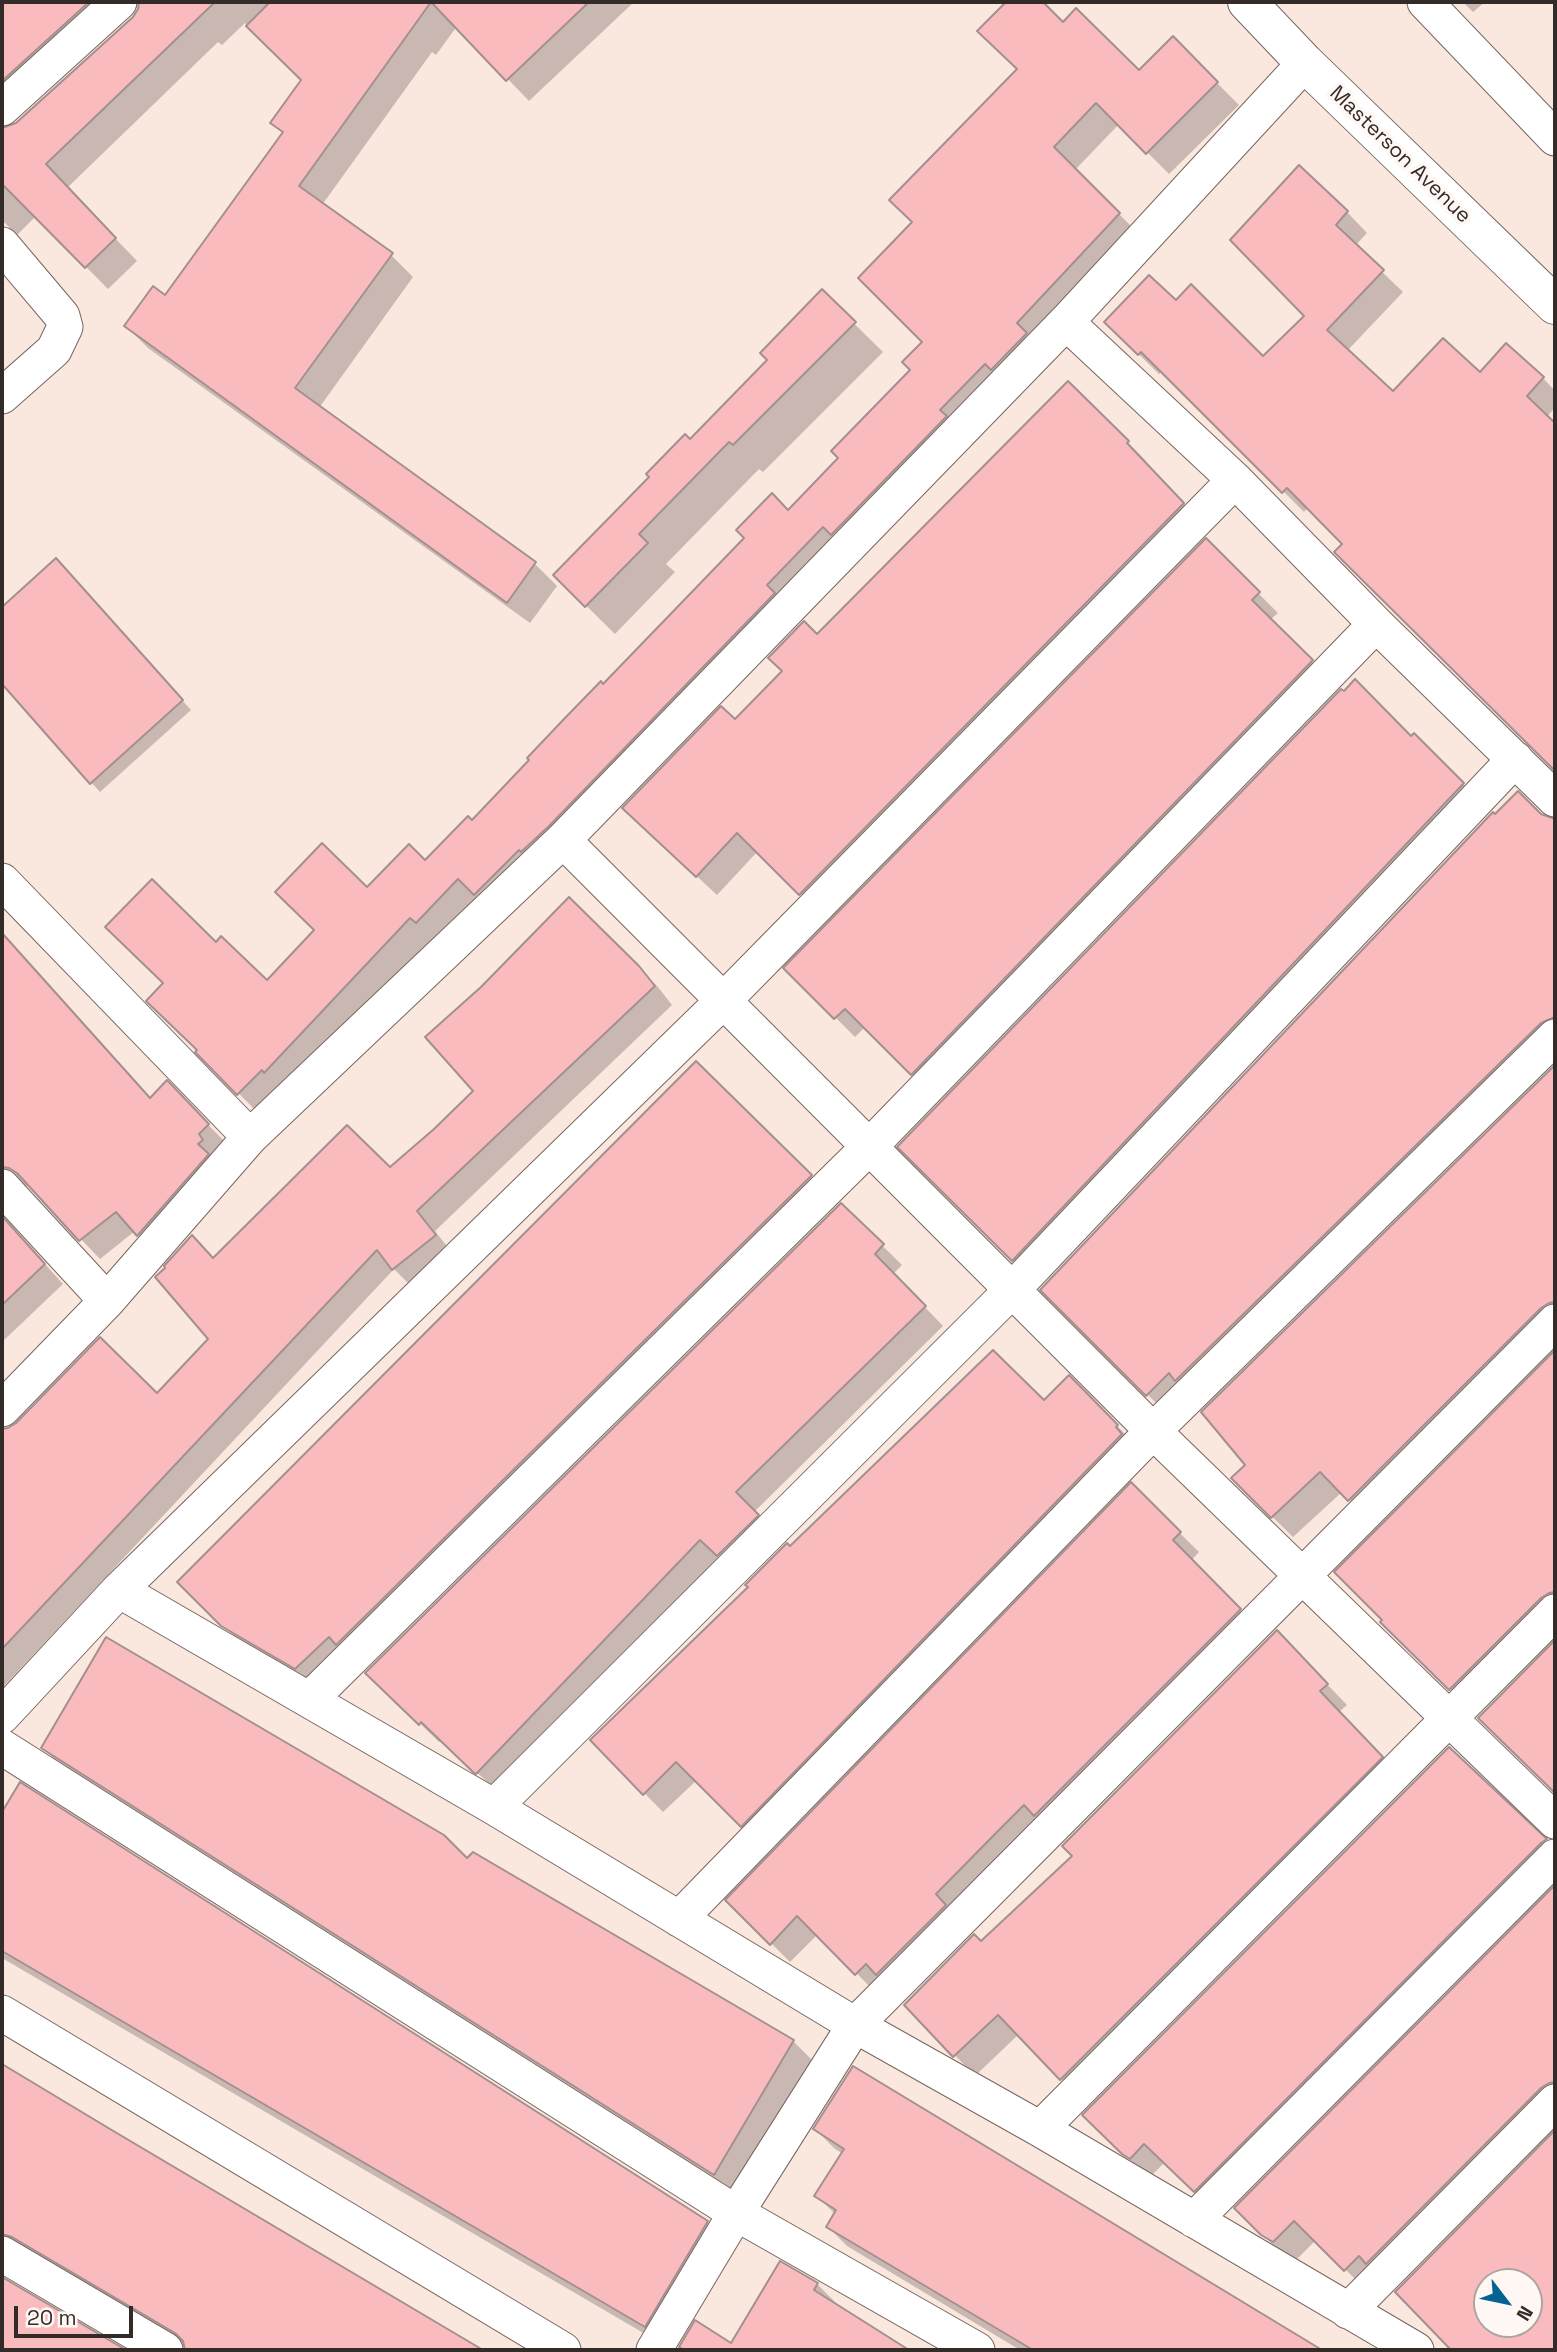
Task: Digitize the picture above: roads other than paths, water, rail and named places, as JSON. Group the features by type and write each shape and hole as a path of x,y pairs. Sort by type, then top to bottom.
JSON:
{"main road":[{"name":"Masterson Avenue","path":"1247,2 1305,63 1555,305"}],"street":[{"path":"2,108 119,2"},
{"path":"1426,2 1555,138"},
{"path":"2,1409 107,1301 250,1137 563,840 1066,321 1305,63"},
{"path":"2,245 62,316 65,327 54,350 2,396"},
{"path":"1066,321 1235,480 1376,624 1555,799"},
{"path":"2,1716 119,1590 723,1001 1235,480"},
{"path":"309,1700 869,1147 1376,624"},
{"path":"494,1807 1012,1290 1515,759"},
{"path":"563,840 1153,1431 1555,1821"},
{"path":"2,881 250,1137"},
{"path":"680,1919 1153,1431 1555,1037"},
{"path":"2,1187 107,1301"},
{"path":"654,2350 736,2213 855,2025 1555,1322"},
{"path":"119,1590 494,1807 855,2025 1041,2129 1416,2350"},
{"path":"1041,2129 1555,1612"},
{"path":"2,1746 736,2213 977,2350"},
{"path":"1194,2220 1555,1857"},
{"path":"2,2013 564,2350"},
{"path":"1349,2311 1555,2102"},
{"path":"2,2254 165,2350"}]}
